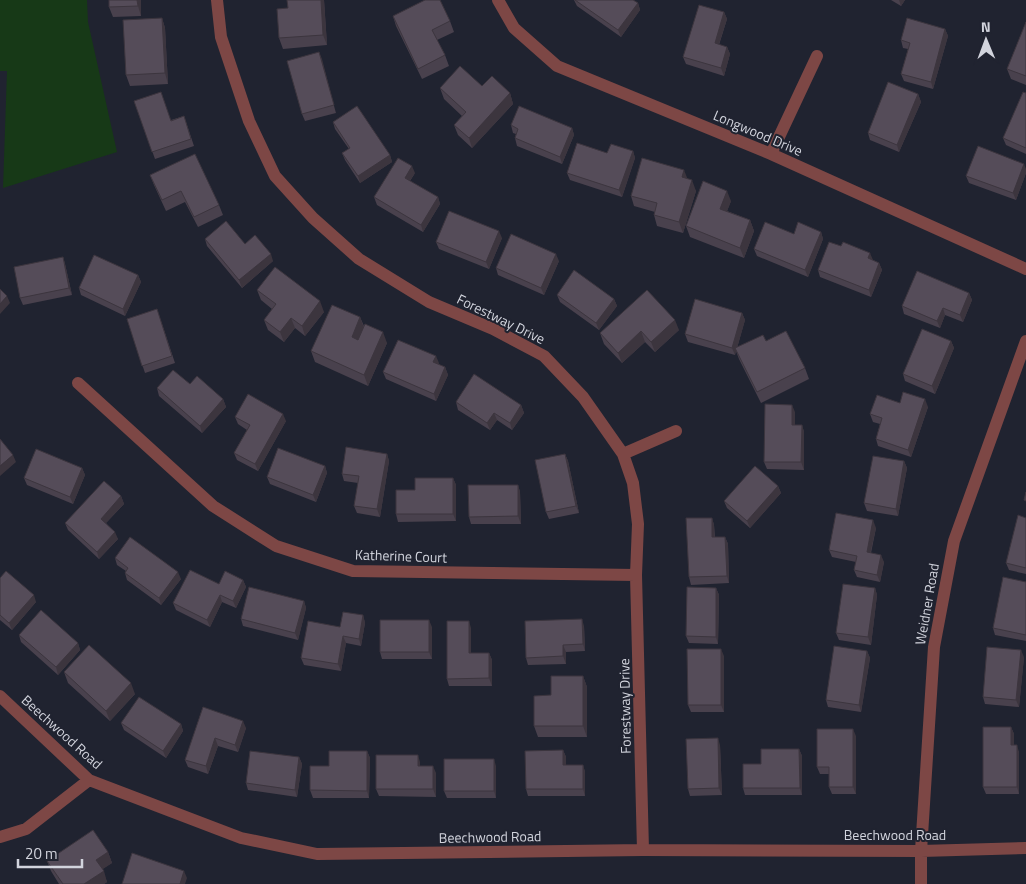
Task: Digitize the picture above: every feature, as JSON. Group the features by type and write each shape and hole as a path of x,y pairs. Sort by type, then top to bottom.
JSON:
{"street":[{"name":"Forestway Drive","path":"217,0 221,37 248,121 275,176 313,218 359,259 429,302 493,329 544,356 583,396 623,454 633,483 637,516 636,575 643,850"},
{"name":"Longwood Drive","path":"498,0 514,28 558,66 772,154 1026,269"},
{"path":"772,154 817,56"},
{"name":"Weidner Road","path":"921,884 921,851 934,647 954,541 1026,341"},
{"name":"Katherine Court","path":"78,383 213,506 276,546 352,571 636,575"},
{"path":"623,454 676,431"},
{"name":"Beechwood Road","path":"0,696 89,780 241,838 317,854 643,850 921,851 1026,848"},
{"path":"0,837 26,829 89,780"}],"green space":[{"path":"0,0 87,0 88,22 117,152 3,188 7,71 0,71"}],"building":[{"path":"109,0 137,0 138,6 109,7"},
{"path":"287,0 321,0 323,35 279,38 277,9 288,8"},
{"path":"425,0 440,0 450,21 432,30 445,55 418,69 393,16"},
{"path":"575,0 633,0 638,3 618,30"},
{"path":"699,5 724,12 715,43 727,47 721,68 683,57"},
{"path":"162,18 165,73 126,75 123,20"},
{"path":"907,18 945,29 931,82 901,74 910,43 901,40"},
{"path":"1026,22 1026,76 1007,69"},
{"path":"319,52 334,105 302,114 287,61"},
{"path":"460,66 482,86 492,76 510,93 469,138 454,125 466,112 440,88"},
{"path":"888,82 918,94 897,145 868,133"},
{"path":"161,92 171,121 184,116 191,139 152,152 134,101"},
{"path":"1023,92 1026,93 1026,148 1003,138"},
{"path":"357,106 390,155 358,176 342,153 350,148 333,122"},
{"path":"519,106 572,128 560,157 515,138 518,129 511,125"},
{"path":"577,143 607,153 611,144 633,151 619,190 567,173"},
{"path":"978,146 1024,164 1013,193 966,176"},
{"path":"195,154 219,205 194,217 181,191 162,200 150,175"},
{"path":"398,158 412,166 405,178 438,197 421,225 374,197"},
{"path":"642,158 684,170 682,177 692,180 679,222 654,215 657,203 631,196"},
{"path":"703,181 727,191 720,209 750,220 740,248 686,226"},
{"path":"449,211 499,231 486,262 436,242"},
{"path":"226,221 245,244 255,235 271,254 239,280 205,239"},
{"path":"765,222 794,234 798,222 821,232 805,270 754,249"},
{"path":"511,234 556,254 541,288 496,268"},
{"path":"829,242 841,246 843,242 870,253 868,258 879,263 869,290 818,270"},
{"path":"94,255 138,275 123,309 79,288"},
{"path":"63,257 69,288 20,298 14,267"},
{"path":"275,267 320,301 302,326 291,318 280,332 264,320 276,304 257,290"},
{"path":"574,270 614,299 596,323 557,295"},
{"path":"917,271 969,293 960,315 943,308 937,321 902,306"},
{"path":"0,289 7,296 0,304"},
{"path":"647,290 675,320 651,342 641,331 618,353 600,333"},
{"path":"695,299 742,313 732,348 685,334"},
{"path":"332,305 360,317 352,337 358,340 365,324 383,332 364,375 311,351"},
{"path":"157,309 172,356 142,366 127,319"},
{"path":"922,329 951,341 932,386 903,374"},
{"path":"786,331 805,368 757,392 735,348 763,335 766,341"},
{"path":"398,340 436,356 433,362 445,367 434,394 383,372"},
{"path":"173,370 190,384 197,376 223,399 200,426 157,388"},
{"path":"474,374 521,405 510,423 494,413 487,423 456,402"},
{"path":"903,392 925,399 908,450 876,439 882,418 870,414 877,395 900,403"},
{"path":"248,394 283,414 255,464 234,453 250,425 235,417"},
{"path":"765,404 792,405 792,425 802,425 801,462 764,462"},
{"path":"0,439 13,455 0,466"},
{"path":"346,447 387,454 377,509 354,506 359,476 342,474"},
{"path":"278,448 325,466 313,495 267,477"},
{"path":"36,449 82,468 70,497 24,478"},
{"path":"565,454 576,506 546,512 535,460"},
{"path":"873,456 904,461 896,509 864,503"},
{"path":"755,466 778,486 747,521 724,501"},
{"path":"415,478 453,478 453,514 396,514 396,490 415,490"},
{"path":"104,481 121,496 101,519 115,532 97,552 65,523"},
{"path":"468,485 518,485 518,516 469,517"},
{"path":"836,513 873,520 867,552 881,555 877,575 854,570 857,556 829,550"},
{"path":"1018,515 1026,518 1026,568 1006,563"},
{"path":"686,518 712,518 712,537 725,537 727,576 689,577"},
{"path":"130,537 178,572 159,598 125,573 128,568 115,558"},
{"path":"190,570 219,584 225,571 243,580 233,601 220,595 207,620 173,603"},
{"path":"6,571 34,595 9,623 0,615 0,578"},
{"path":"1003,577 1026,582 1026,635 993,628"},
{"path":"843,584 875,588 868,637 836,633"},
{"path":"249,587 304,601 295,633 241,619"},
{"path":"687,587 716,588 716,637 686,636"},
{"path":"41,610 78,643 56,667 19,635"},
{"path":"343,612 363,615 359,639 343,636 338,664 301,658 308,621 340,627"},
{"path":"582,619 583,644 563,645 563,656 526,658 525,621"},
{"path":"380,620 429,620 429,652 380,652"},
{"path":"447,621 469,621 469,653 489,653 489,678 447,679"},
{"path":"89,645 131,683 106,711 64,672"},
{"path":"834,646 867,651 859,705 826,700"},
{"path":"987,647 1021,650 1016,700 983,697"},
{"path":"687,649 721,649 721,705 688,705"},
{"path":"551,676 583,676 583,726 534,726 534,696 551,695"},
{"path":"139,697 181,724 163,751 121,723"},
{"path":"203,707 243,721 235,745 215,738 206,766 185,760"},
{"path":"983,727 1011,727 1011,745 1017,745 1017,787 983,787"},
{"path":"817,729 853,729 853,787 829,787 829,767 817,767"},
{"path":"718,738 719,788 688,789 686,739"},
{"path":"761,749 799,749 800,788 743,788 743,764 761,764"},
{"path":"563,750 563,765 583,765 583,789 526,789 525,751"},
{"path":"250,751 299,757 295,790 246,783"},
{"path":"329,751 367,751 367,791 310,790 310,766 329,766"},
{"path":"376,755 418,755 418,766 433,766 433,789 376,789"},
{"path":"444,759 494,759 494,791 444,791"},
{"path":"93,830 108,852 96,860 104,871 84,884 63,884 47,861"},
{"path":"132,853 184,871 180,884 122,884"}]}
